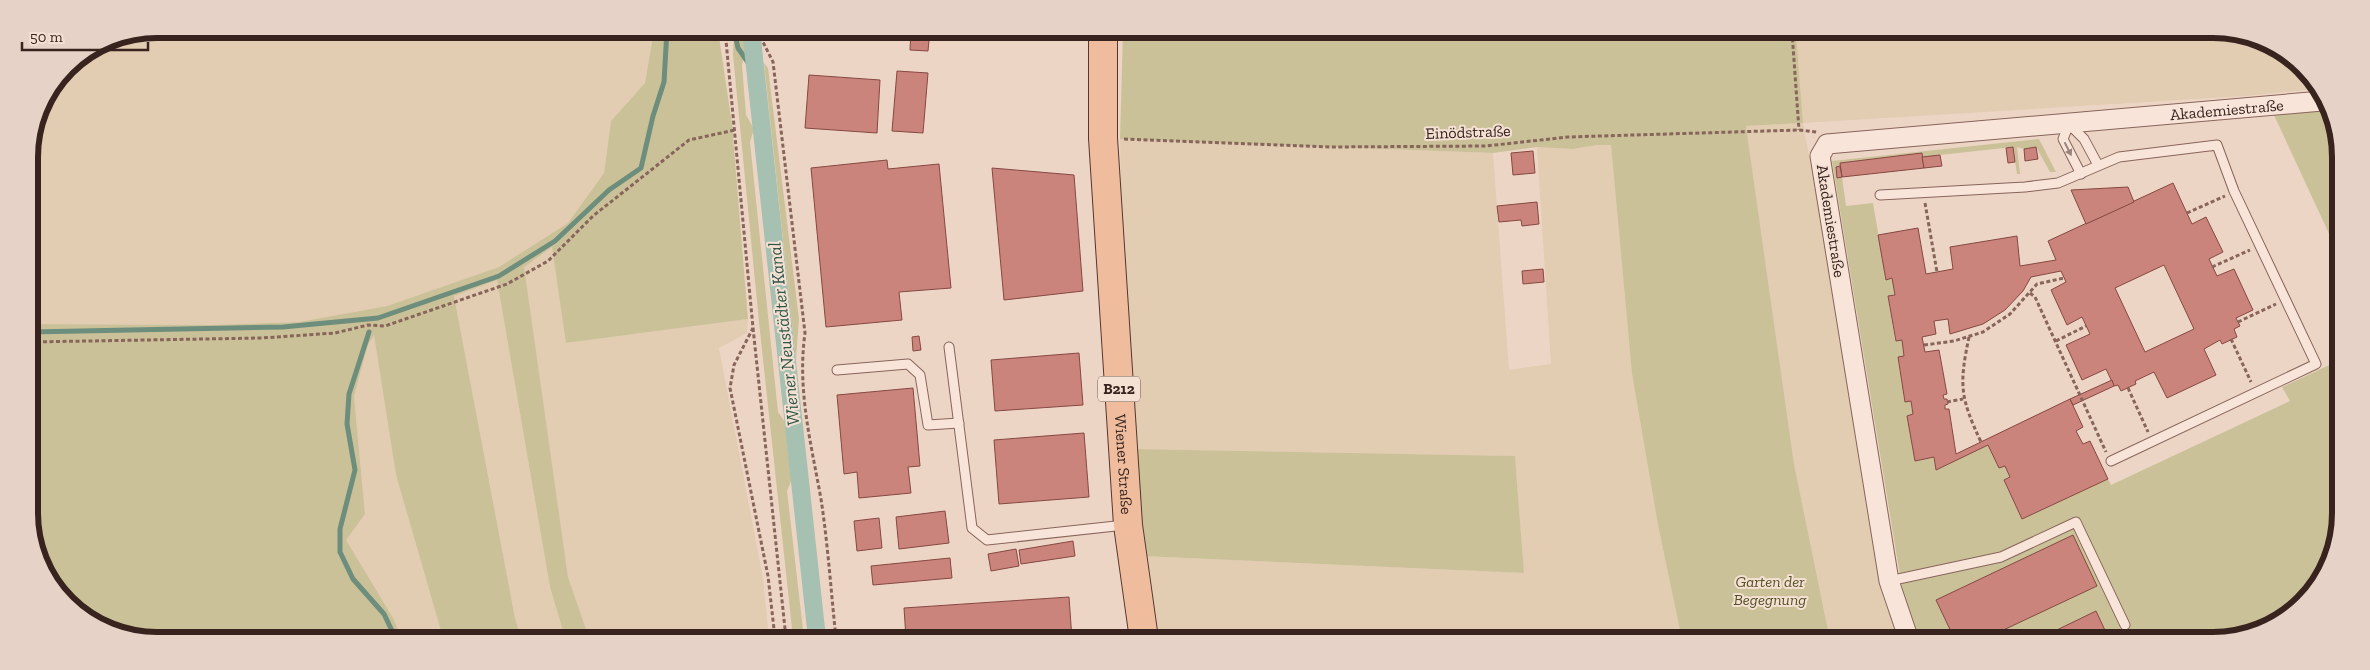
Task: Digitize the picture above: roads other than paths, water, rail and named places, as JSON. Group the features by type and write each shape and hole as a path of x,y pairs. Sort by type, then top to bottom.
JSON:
{"main road":[{"name":"Wiener Straße","path":"1103,38 1103,138 1128,525 1143,632"}],"street":[{"name":"Akademiestraße","path":"1906,632 1889,580 1820,156 1827,144 2319,101"}],"lane":[{"path":"2081,174 2063,139 2069,124 2084,139 2098,165"},
{"path":"1880,195 2025,187 2058,183 2119,157 2217,145 2234,192 2316,364 2111,461"},
{"path":"949,348 972,528 987,540 1128,525"},
{"path":"837,370 908,364 920,375 928,425 959,423"},
{"path":"1889,580 2001,557 2076,522 2125,625"}],"waterway":[{"path":"38,332 283,327 378,318 499,276 555,241 609,190 641,168 653,116 664,82 667,38"},
{"path":"736,38 738,48 756,74"},
{"name":"Wiener Neustädter Kanal","path":"752,38 816,632"},
{"path":"369,332 349,394 347,424 355,470 340,529 340,552 353,579 384,614 393,632"}],"park label":[{"name":"Garten der Begegnung","path":"1770,590"}]}
